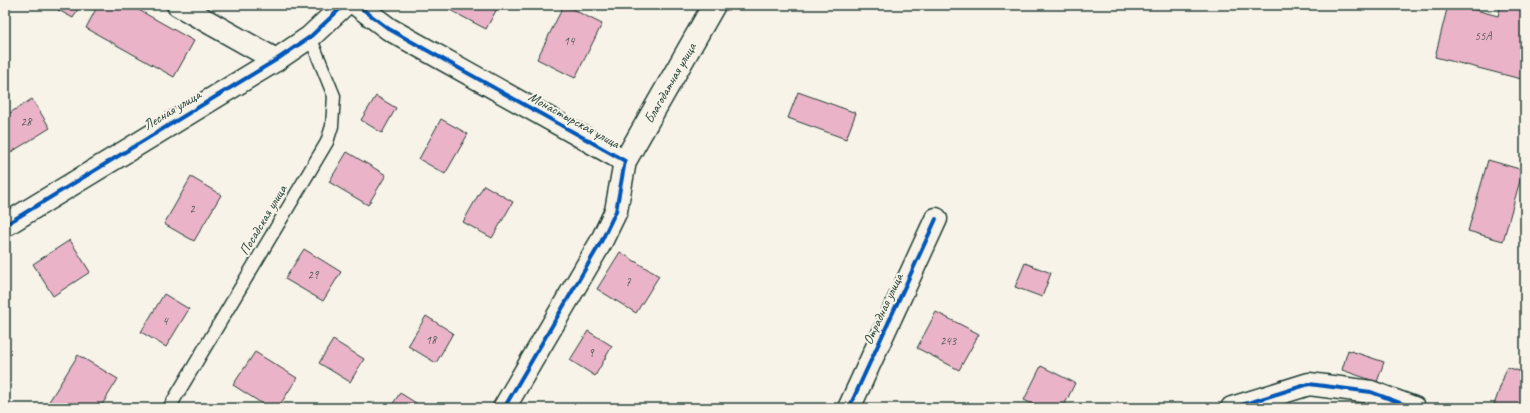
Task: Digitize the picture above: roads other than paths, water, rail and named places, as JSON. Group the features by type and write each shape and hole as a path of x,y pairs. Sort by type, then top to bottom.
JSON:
{"street":[{"path":"178,5 276,60"},
{"name":"Лесная улица","path":"5,225 276,60 310,37 344,5"},
{"name":"Монастырская улица","path":"357,5 388,29 626,161 616,211 602,242 504,408"},
{"name":"Благодатная улица","path":"626,161 714,5"},
{"name":"Отрадная улица","path":"849,408 936,219"},
{"path":"1239,406 1309,384 1371,392 1414,408"}],"lane":[{"name":"Посадская улица","path":"169,408 327,142 332,126 334,96 310,37"}]}
